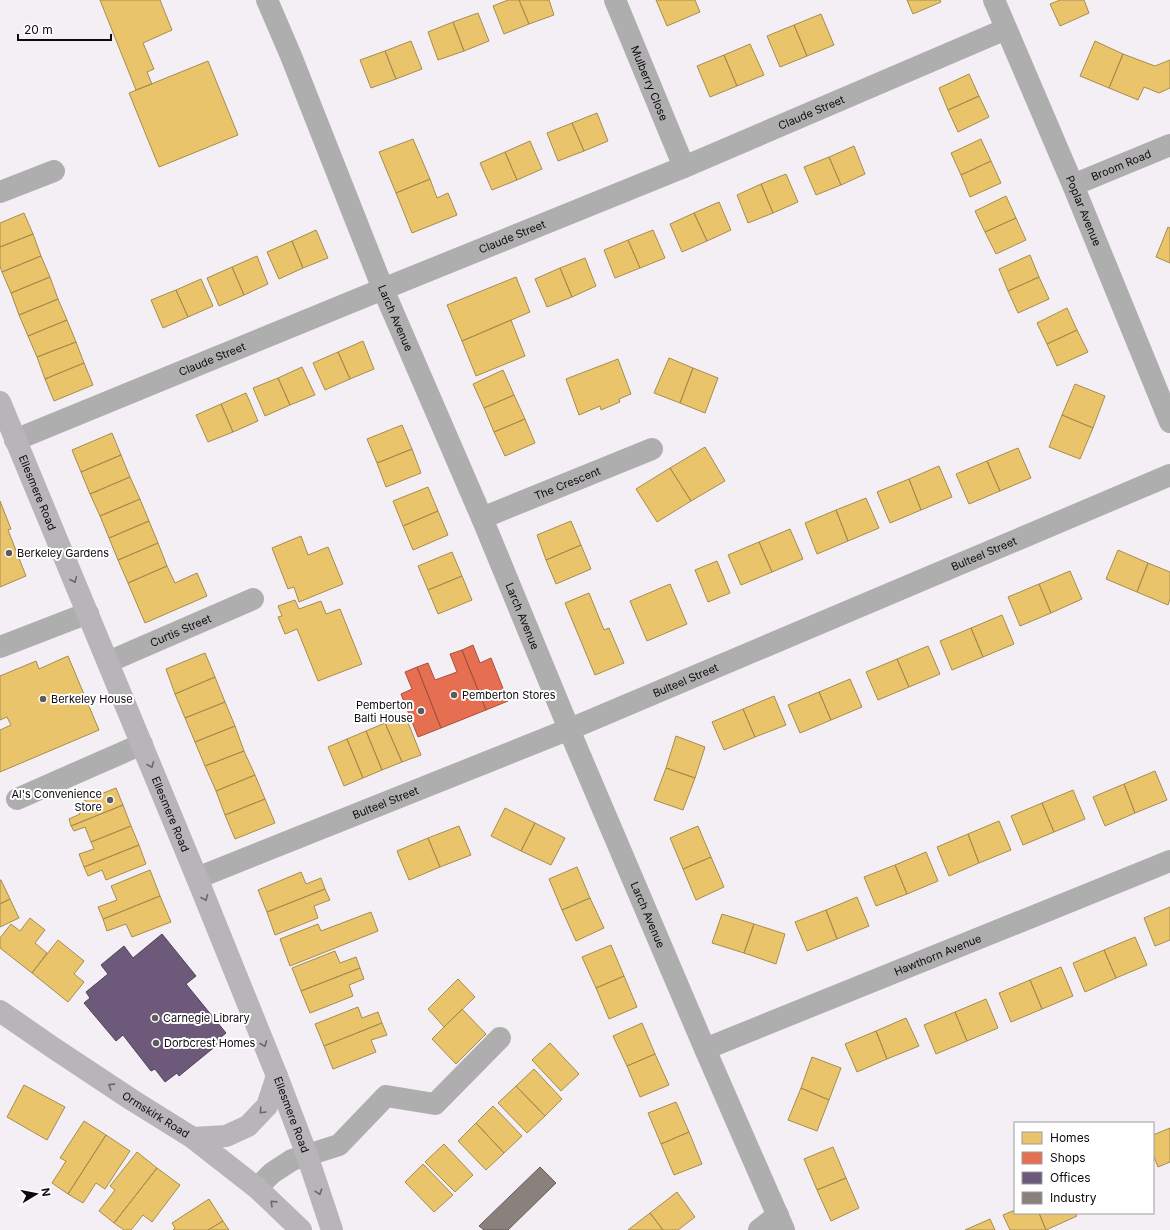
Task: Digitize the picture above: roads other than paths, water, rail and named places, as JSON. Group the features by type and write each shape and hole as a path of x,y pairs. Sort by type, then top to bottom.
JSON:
{"highway":[{"name":"Ellesmere Road","path":"0,402 142,744 277,1076 307,1155 332,1230"},
{"name":"Ormskirk Road","path":"0,1011 52,1048 194,1138 257,1188 301,1230"},
{"path":"194,1138 226,1136 248,1126 267,1106 277,1076"}],"street":[{"name":"Larch Avenue","path":"267,0 291,56 383,289 482,518 569,729 705,1050 781,1223"},
{"name":"Mulberry Close","path":"615,0 684,167"},
{"name":"Poplar Avenue","path":"994,0 1073,185 1170,422"},
{"name":"Claude Street","path":"15,440 684,167 1006,29"},
{"name":"Broom Road","path":"1073,185 1170,146"},
{"path":"0,192 54,171"},
{"name":"The Crescent","path":"482,518 652,449"},
{"name":"Bulteel Street","path":"197,878 569,729 1170,475"},
{"name":"Curtis Street","path":"108,662 253,599"},
{"path":"0,646 88,613"},
{"path":"17,799 142,744"},
{"name":"Hawthorn Avenue","path":"705,1050 1170,861"},
{"path":"257,1188 272,1173 292,1160 339,1145 386,1096 434,1104 500,1038"},
{"path":"759,1230 781,1223"}],"place":[{"name":"Berkeley Gardens","path":"9,553"},
{"name":"Pemberton Stores","path":"454,695"},
{"name":"Berkeley House","path":"43,699"},
{"name":"Pemberton Balti House","path":"421,711"},
{"name":"Al's Convenience Store","path":"110,800"},
{"name":"Carnegie Library","path":"155,1018"},
{"name":"Dorbcrest Homes","path":"156,1043"}]}
